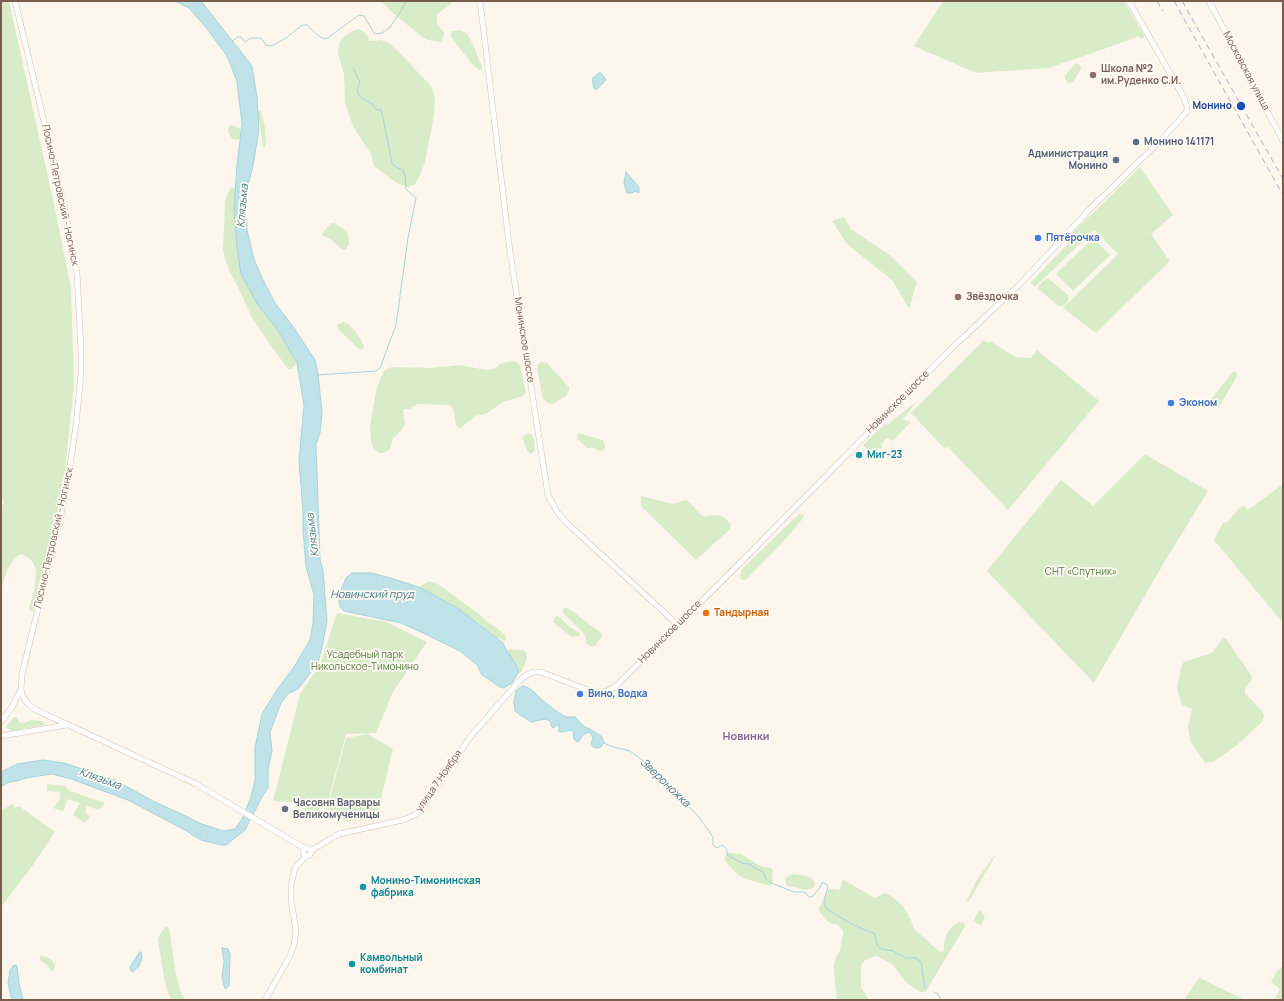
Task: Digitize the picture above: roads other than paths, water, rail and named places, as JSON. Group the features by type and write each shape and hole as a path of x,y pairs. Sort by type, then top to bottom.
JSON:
{"main road":[{"name":"Лосино-Петровский - Ногинск","path":"15,1 70,235 77,273 81,351 81,374 76,425 67,486 22,674 21,689"},
{"name":"Монинское шоссе","path":"480,1 510,252 548,495 557,512 568,524 678,625"},
{"name":"Новинское шоссе","path":"520,680 534,672 541,672 589,691 598,693 614,687 678,625 941,359 1022,282 1093,206 1179,121 1185,114 1187,107 1184,98 1129,1"},
{"name":"Московская улица","path":"1209,1 1283,141"},
{"name":"улица 7 Ноября","path":"311,851 339,834 403,820 415,815 423,808 471,736 520,680"},
{"path":"21,689 22,696 27,703 36,710 196,784 311,851 310,855 306,856 299,862 290,888 296,930 294,945 290,956 265,1000"},
{"path":"1,722 12,707 21,689"},
{"path":"12,707 17,703 27,703"},
{"path":"1,736 68,725"},
{"path":"304,848 303,852 306,856"},
{"path":"299,862 308,857 316,848"}],"water":[{"name":"Клязьма","path":"175,1 201,1 252,66 257,97 259,129 253,166 246,193 247,230 254,259 275,303 315,360 322,412 320,433 316,444 320,560 323,571 327,621 322,647 318,663 298,689 288,694 281,703 270,732 272,751 268,769 268,788 245,830 226,845 201,840 128,800 71,779 52,774 9,782 1,787 1,772 17,764 43,760 64,763 115,780 153,801 199,823 223,831 235,829 242,819 251,797 255,780 255,748 262,714 276,691 294,667 310,640 313,623 314,595 306,567 303,529 299,460 304,405 297,363 277,329 258,305 241,274 234,209 242,124 237,81 227,56 208,30 189,8"},
{"path":"601,73 606,80 596,90 592,79"},
{"path":"626,172 639,187 639,193 635,191 632,193 627,193 624,183"},
{"name":"Новинский пруд","path":"352,573 372,573 421,588 459,609 503,643 518,669 518,673 512,683 504,688 500,687 482,675 477,665 460,651 401,623 344,611 340,607 339,600 341,590 346,578"},
{"path":"522,686 533,691 556,711 566,717 575,717 583,726 601,736 604,742 601,747 593,747 591,743 593,738 589,732 583,735 577,742 574,739 573,730 562,732 558,731 559,724 553,728 550,721 545,719 531,722 515,711 514,702 516,691"},
{"path":"222,948 228,949 230,954 229,986 225,989 222,977 224,961"},
{"path":"141,952 142,958 139,966 133,972 131,971 130,967"},
{"path":"16,965 23,1000 12,1000 8,984 10,970"}],"waterway":[{"path":"232,41 238,37 241,37 245,42 252,38 261,38 266,45 272,46 286,38 302,25 307,25 320,37 326,39 359,15 364,16 374,33 382,33 390,27 406,1"},
{"path":"317,375 376,371 380,368 396,325 408,238 416,198 406,189 403,170 394,166 392,163 381,110 377,110 371,103 361,98 357,89 360,83 353,68"},
{"name":"Звероножка","path":"604,743 630,751 649,765 698,816 713,837 713,845 717,848 723,845 727,850 727,855 742,863 749,864 763,872 766,879 771,883 794,892 805,892 809,897 812,897 820,888 822,882 827,885 828,887 825,897 825,905 827,909 848,922 874,933 878,946 881,949 893,951 906,958 916,958 921,962 925,988"},
{"name":"Звероножка","path":"934,992 938,994 941,1000"}],"railway":[{"path":"1157,1 1163,11"},
{"path":"1174,1 1283,195"},
{"path":"1182,1 1283,179"}],"place":[{"name":"Школа №2 им.Руденко С.И.","path":"1093,75"},
{"name":"Монино","path":"1241,106"},
{"name":"Монино 141171","path":"1136,142"},
{"name":"Администрация Монино","path":"1116,160"},
{"name":"Пятёрочка","path":"1038,238"},
{"name":"Звёздочка","path":"958,297"},
{"name":"Эконом","path":"1171,403"},
{"name":"Миг-23","path":"859,455"},
{"name":"Тандырная","path":"706,613"},
{"name":"Вино, Водка","path":"580,694"},
{"name":"Часовня Варвары Великомученицы","path":"285,809"},
{"name":"Монино-Тимонинская фабрика","path":"363,887"},
{"name":"Камвольный комбинат","path":"352,964"}],"district":[{"name":"Новинки","path":"746,737"}],"park label":[{"name":"СНТ «Спутник»","path":"1081,572"},
{"name":"Усадебный парк Никольское-Тимонино","path":"365,660"}]}
